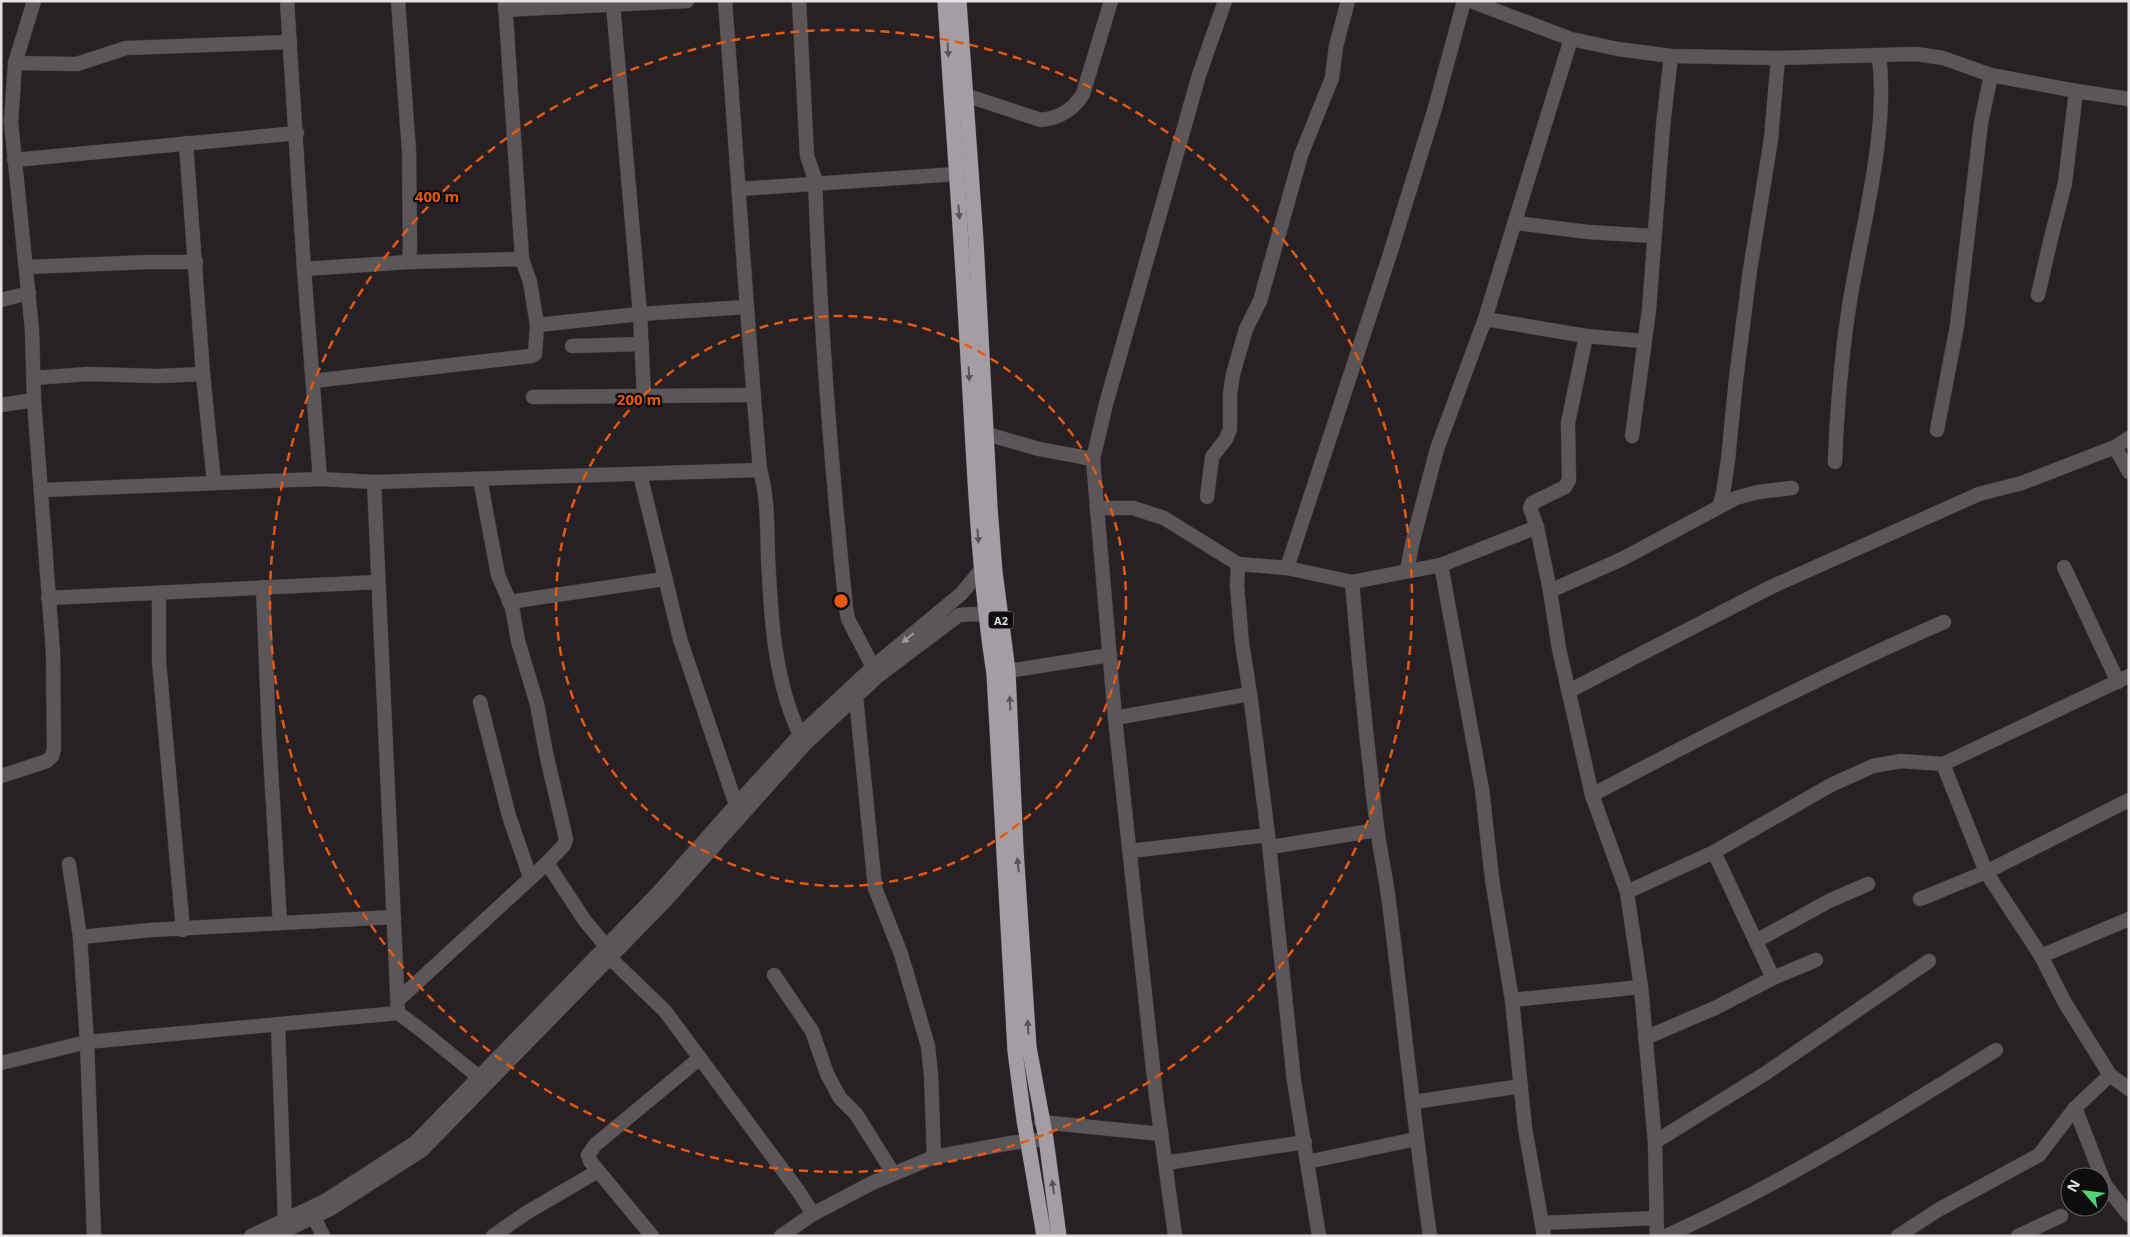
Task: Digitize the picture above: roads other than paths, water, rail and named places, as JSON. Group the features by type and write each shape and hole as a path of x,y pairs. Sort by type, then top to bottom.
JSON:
{"highway":[{"name":"A2","path":"945,1 985,616 1016,849 1029,1047 1041,1122 1046,1139 1060,1236"},
{"name":"A2","path":"959,1 995,572 1008,671 1006,771 1015,1051 1044,1236"}],"street":[{"path":"1,776 47,761 52,756 54,749 53,652 34,400 29,293 11,122 15,63 34,1"},
{"path":"287,1 320,479"},
{"path":"398,1 409,151 409,262"},
{"path":"313,381 531,356 535,354 537,325 530,282 522,259 505,6 687,1"},
{"path":"725,1 740,190 746,306 760,470 764,481 770,609 777,657 792,718 800,735"},
{"path":"799,1 807,156 815,183 822,344 829,438 846,608 848,619 873,667"},
{"path":"965,95 1041,120 1053,119 1063,114 1076,104 1083,94 1112,1"},
{"path":"1175,1236 1156,1096 1115,718 1093,459 1106,404 1199,75 1225,1"},
{"path":"1206,497 1212,457 1226,439 1230,429 1230,395 1233,374 1246,329 1260,301 1300,155 1332,78 1336,46 1348,1"},
{"path":"1287,568 1390,254 1435,108 1464,1"},
{"path":"1472,1 1571,39 1618,49 1671,56 1778,58 1916,54 1943,58 1991,75 2129,99"},
{"path":"613,4 640,314 644,396"},
{"path":"1407,571 1436,450 1485,319 1571,39"},
{"path":"15,63 77,64 116,50 148,47 290,42"},
{"path":"1632,436 1649,310 1663,126 1671,56"},
{"path":"1835,462 1839,386 1849,308 1876,146 1882,79 1879,56"},
{"path":"1719,507 1728,460 1750,270 1772,139 1778,58"},
{"path":"1938,430 1957,326 1981,123 1991,75"},
{"path":"2038,294 2065,183 2076,91"},
{"path":"14,160 296,133"},
{"path":"186,143 203,374 214,483"},
{"path":"740,190 956,174"},
{"path":"1516,223 1588,232 1654,236"},
{"path":"304,269 409,262 522,259"},
{"path":"26,268 149,262 196,262"},
{"path":"1,300 29,293"},
{"path":"537,325 640,314 746,306"},
{"path":"1485,319 1586,336 1644,341"},
{"path":"1586,336 1568,423 1569,480 1565,487 1532,503 1530,508 1537,527 1550,591 1558,649 1570,691 1592,795 1627,892 1645,1038 1654,1142 1657,1236"},
{"path":"572,346 642,344"},
{"path":"34,378 88,374 159,376 203,374"},
{"path":"533,398 754,396"},
{"path":"1,405 34,400"},
{"path":"987,434 1039,449 1093,459"},
{"path":"1570,691 1771,587 1853,552 1979,494 2022,483 2115,448 2129,438"},
{"path":"2115,448 2129,472"},
{"path":"42,490 320,479 374,482 760,470"},
{"path":"640,474 680,639 736,804"},
{"path":"1,1063 86,1042 278,1025 398,1007 564,845 566,839 537,704 518,641 512,607 498,575 480,479"},
{"path":"374,482 398,1007 421,1030 480,1078"},
{"path":"1550,591 1622,559 1743,496 1792,488"},
{"path":"1097,508 1133,508 1164,518 1238,564 1287,568 1352,582 1441,565 1537,527"},
{"path":"1238,564 1237,586 1242,643 1269,841 1294,1081 1319,1236"},
{"path":"1441,565 1482,789 1492,879 1512,1000 1526,1128 1543,1230 1656,1218"},
{"path":"1627,892 1714,852 1831,785 1873,766 1901,762 1943,764 2123,679 2064,567"},
{"path":"274,1236 330,1209 422,1150 609,952 736,804 800,735 873,667 961,594 981,570"},
{"path":"509,602 664,579"},
{"path":"48,598 378,582"},
{"path":"1352,582 1362,702 1377,830 1387,887 1414,1102 1416,1139 1430,1236"},
{"path":"263,587 269,736 280,923"},
{"path":"160,593 159,661 183,930"},
{"path":"250,1236 325,1200 416,1142 609,952 666,900 805,744 878,676 959,615 974,614 985,616"},
{"path":"1592,795 1717,730 1944,622"},
{"path":"1008,671 1110,656"},
{"path":"1115,718 1250,694"},
{"path":"856,697 875,888 900,954 928,1046 934,1157"},
{"path":"480,702 509,816 530,877"},
{"path":"1943,764 1986,872 2041,956 2065,1003 2110,1075 2128,1087"},
{"path":"1920,899 1986,872 2129,800"},
{"path":"1130,851 1269,841 1377,830"},
{"path":"1714,852 1773,978"},
{"path":"547,863 585,921 609,952 665,1011 793,1184 812,1214"},
{"path":"69,864 80,937 94,1236"},
{"path":"1756,941 1829,901 1868,884"},
{"path":"80,937 151,930 183,930 394,917"},
{"path":"2041,956 2129,918"},
{"path":"1645,1038 1715,1008 1773,978 1816,960"},
{"path":"1654,1142 1766,1073 1929,961"},
{"path":"774,975 812,1031 827,1074 840,1098 856,1114 893,1173"},
{"path":"1512,1000 1640,987"},
{"path":"278,1025 285,1220"},
{"path":"1666,1236 1724,1210 1830,1152 1996,1050"},
{"path":"652,1236 598,1171 588,1155 590,1150 673,1078 700,1058"},
{"path":"1898,1236 1938,1210 2039,1155 2075,1108 2110,1075"},
{"path":"1414,1102 1521,1086"},
{"path":"2075,1108 2105,1185 2129,1215"},
{"path":"1041,1122 1162,1134"},
{"path":"781,1236 812,1214 893,1173 934,1157 1046,1139"},
{"path":"1307,1162 1416,1139"},
{"path":"1165,1163 1305,1142"},
{"path":"493,1236 526,1213 598,1171"},
{"path":"2018,1236 2060,1216"},
{"path":"314,1217 323,1236"}]}
